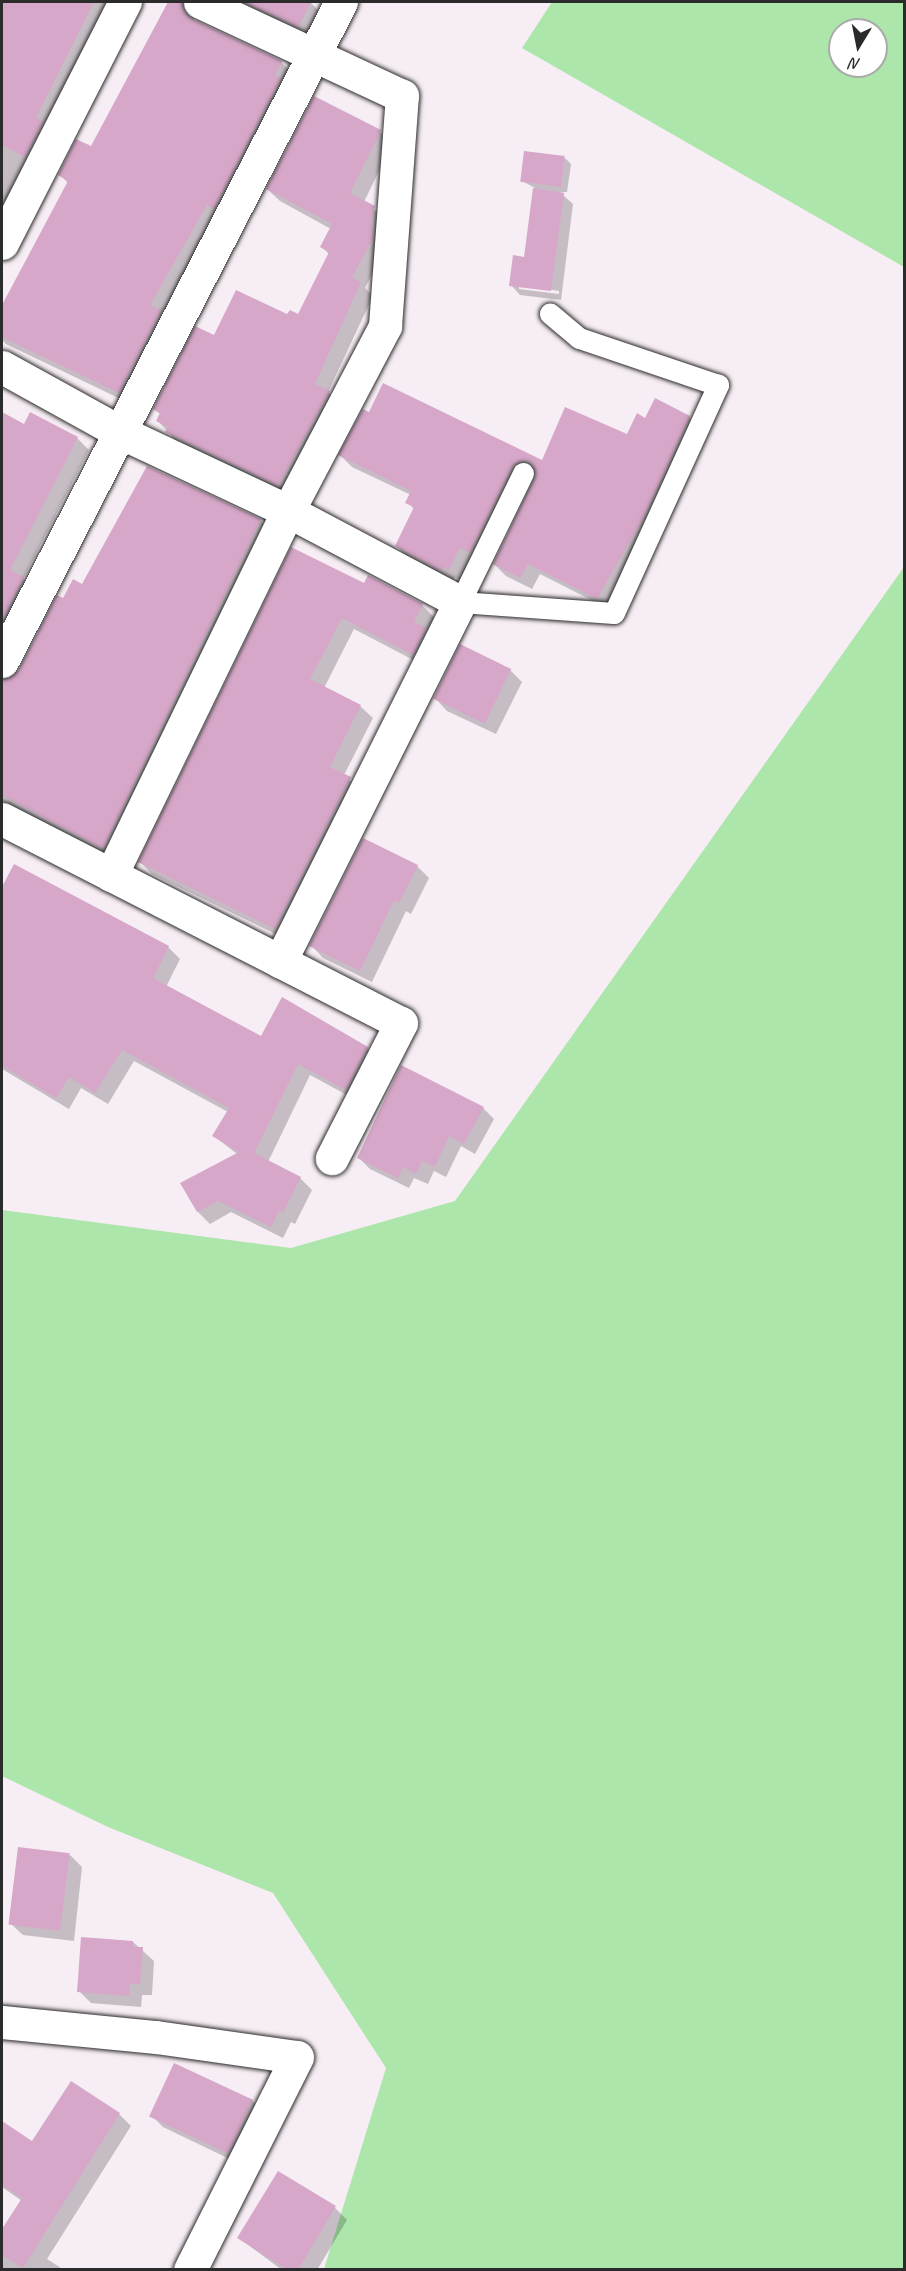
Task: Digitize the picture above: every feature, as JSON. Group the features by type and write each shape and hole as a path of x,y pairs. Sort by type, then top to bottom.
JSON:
{"street":[{"path":"2,243 125,2"},
{"path":"111,875 288,511 386,326 402,96 200,2"},
{"path":"2,661 118,430 341,2"},
{"path":"2,367 118,430 288,511 460,602 280,962"},
{"path":"2,819 401,1023 332,1158"},
{"path":"3,2024 156,2037 297,2057 190,2270"}],"lane":[{"path":"523,473 460,602 614,613 718,385 579,338 550,314"}],"green space":[{"path":"552,2 904,2 904,267 522,48"},
{"path":"904,567 904,2269 324,2269 386,2068 273,1893 108,1827 2,1776 2,1210 291,1248 455,1201"}],"building":[{"path":"2,2 94,2 36,118 43,122 25,157 2,145"},
{"path":"168,2 182,2 184,12 192,19 282,61 275,76 281,78 214,209 207,205 150,305 161,310 119,393 2,337 2,305 68,181 58,175 76,139 91,146"},
{"path":"243,2 311,2 298,27"},
{"path":"314,96 381,130 350,193 375,206 371,220 373,238 352,278 361,282 315,384 330,391 278,486 165,432 168,427 156,421 160,413 153,409 195,326 214,335 236,290 287,314 290,310 298,314 329,252 320,247 332,224 266,189"},
{"path":"524,151 565,156 561,187 520,182"},
{"path":"533,188 564,193 551,291 509,286 513,255 524,257"},
{"path":"383,383 542,460 565,407 627,434 637,413 645,418 655,398 690,416 645,515 597,599 528,564 520,578 493,564 535,478 534,466 528,461 522,460 512,467 470,553 460,548 449,570 443,567 441,571 395,546 414,507 405,503 411,491 338,455 363,409 369,412"},
{"path":"2,412 24,424 30,412 78,437 10,570 24,577 2,621"},
{"path":"147,466 261,519 103,849 2,795 2,680 19,670 57,595 63,598 73,579 82,584"},
{"path":"291,547 364,583 368,575 423,604 414,622 426,628 413,655 342,618 310,679 361,705 330,767 351,777 275,929 138,862"},
{"path":"460,644 511,669 484,724 433,699"},
{"path":"363,838 418,865 399,903 394,900 360,971 309,946"},
{"path":"14,864 169,946 153,978 261,1036 282,997 368,1047 346,1090 298,1064 254,1153 301,1177 283,1213 279,1211 271,1227 218,1201 197,1212 180,1183 239,1152 212,1136 229,1108 122,1050 95,1093 69,1077 56,1098 2,1066 2,887"},
{"path":"401,1065 484,1107 464,1144 449,1136 435,1167 422,1161 416,1174 403,1167 398,1178 357,1158"},
{"path":"18,1847 70,1853 60,1931 8,1924"},
{"path":"81,1937 133,1941 133,1947 143,1947 140,1984 130,1984 129,1996 77,1992"},
{"path":"174,2063 253,2100 228,2153 149,2116"},
{"path":"71,2081 120,2113 23,2268 2,2255 2,2229 22,2198 2,2185 2,2121 32,2141"},
{"path":"278,2171 336,2206 298,2270 288,2270 237,2238"}]}
